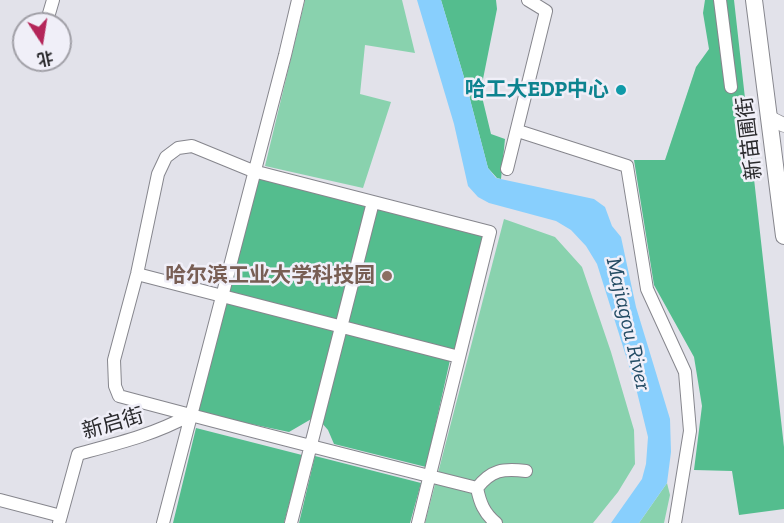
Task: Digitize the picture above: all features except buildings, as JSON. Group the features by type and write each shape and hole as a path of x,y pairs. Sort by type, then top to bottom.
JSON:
{"main road":[{"name":"新苗圃街","path":"754,0 777,121 784,236"},
{"name":"新苗圃街","path":"761,0 784,190"}],"street":[{"path":"163,523 298,0"},
{"path":"507,169 546,11 528,0"},
{"path":"720,0 731,87"},
{"path":"518,131 627,166 647,289 685,372 690,431 675,523"},
{"path":"418,523 431,477 490,232 254,171 217,154 192,146 178,148 166,157 158,174 138,274 114,360 115,386 119,396 431,477 477,488"},
{"path":"291,523 373,202"},
{"path":"138,274 459,357"},
{"name":"新启街","path":"60,520 78,453 130,441 165,429 190,415"},
{"path":"496,523 485,513 480,504 477,488 496,470 526,471"},
{"path":"0,500 60,520"}],"green space":[{"path":"305,0 402,0 415,53 365,45 360,94 391,102 363,188 265,166"},
{"path":"441,0 496,0 497,9 483,79 483,101 491,134 505,139 501,179 497,178 488,168"},
{"path":"705,0 734,0 784,447 784,509 739,515 732,471 694,470 702,406 694,357 654,285 634,160 665,160 696,67 709,49 703,13"},
{"path":"257,178 368,207 339,321 228,291"},
{"path":"376,208 483,235 456,352 346,323"},
{"path":"504,219 555,237 582,267 634,430 635,464 618,492 593,523 425,523"},
{"path":"225,300 335,328 313,418 289,432 194,412"},
{"path":"345,330 450,360 426,467 334,444 328,430 321,422"},
{"path":"196,428 302,455 284,523 173,523"},
{"path":"315,456 421,483 410,523 299,523"},
{"path":"667,483 670,495 664,523 639,523"}],"water":[{"name":"Majiagou River","path":"417,0 441,0 488,168 496,178 594,199 605,207 612,226 621,237 636,307 670,419 671,452 667,483 639,523 611,523 642,479 646,464 648,437 636,388 597,264 586,246 571,230 556,221 489,203 478,197 468,186 454,124"}],"place":[{"name":"哈工大EDP中心","path":"621,90"},
{"name":"哈尔滨工业大学科技园","path":"387,276"}]}
